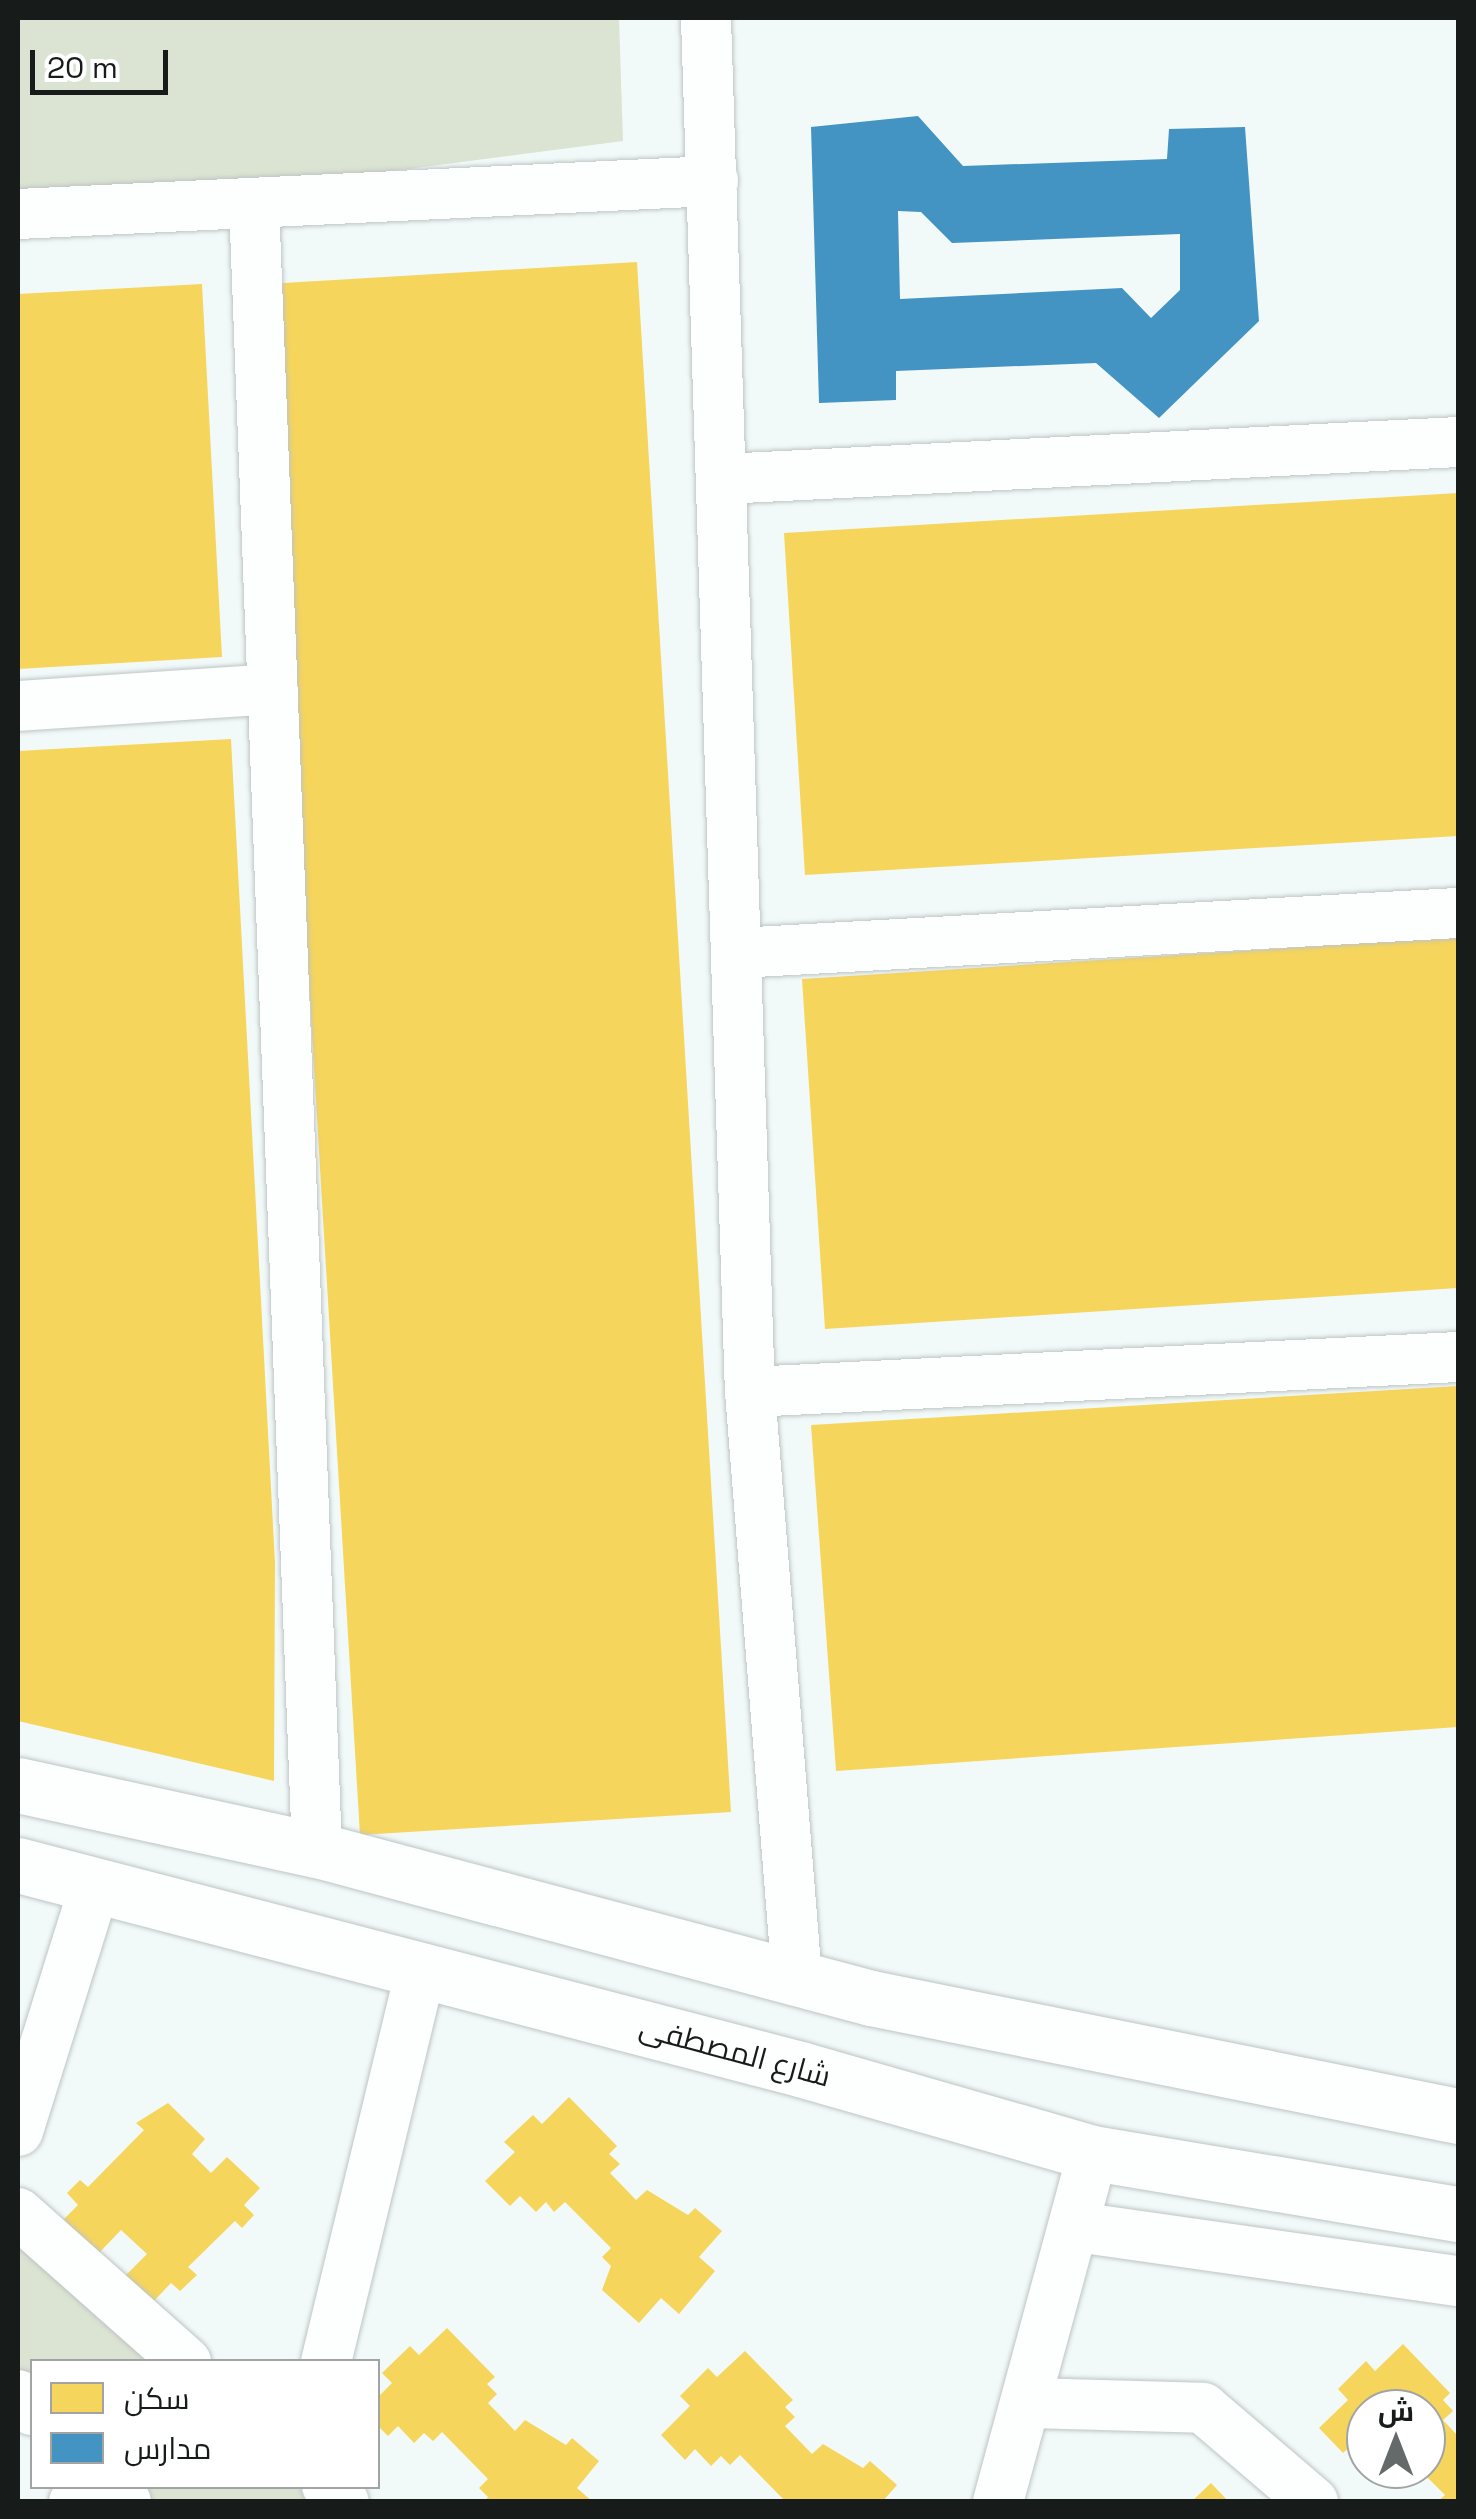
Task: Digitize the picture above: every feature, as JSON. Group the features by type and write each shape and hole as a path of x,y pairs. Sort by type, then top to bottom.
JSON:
{"street":[{"path":"706,18 750,1392 796,1978"},
{"path":"18,214 713,181"},
{"path":"254,203 316,1850"},
{"path":"723,479 1458,442"},
{"path":"18,706 272,689"},
{"path":"737,952 1458,913"},
{"path":"750,1392 1458,1358"},
{"path":"18,1784 316,1850 796,1978 1458,2116"},
{"name":"شارع المصطفى","path":"18,1866 94,1889 421,1968 1093,2153 1458,2214"},
{"path":"18,2131 94,1889"},
{"path":"327,2359 421,1968"},
{"path":"998,2502 1077,2227 1093,2153"},
{"path":"18,2212 183,2359"},
{"path":"1077,2227 1458,2281"},
{"path":"1027,2402 1203,2408 1312,2502"}],"green space":[{"path":"18,18 619,18 623,141 361,175 18,201"},
{"path":"18,2213 184,2359 30,2359 30,2408 18,2395"},
{"path":"112,2489 329,2489 344,2501 126,2501"}],"building: سكن":[{"path":"637,262 731,1812 360,1835 267,284"},
{"path":"202,284 222,657 18,669 18,294"},
{"path":"1458,493 1458,836 805,875 784,533"},
{"path":"231,739 275,1563 274,1781 18,1721 18,751"},
{"path":"1458,937 1458,1288 825,1329 802,979"},
{"path":"1458,1386 1458,1727 836,1771 811,1425"},
{"path":"569,2097 617,2146 609,2154 620,2164 610,2173 636,2200 647,2190 688,2215 695,2208 722,2231 699,2257 715,2271 679,2314 661,2298 639,2323 602,2290 611,2266 602,2257 611,2248 565,2202 554,2212 546,2202 536,2212 520,2196 510,2206 485,2181 515,2152 504,2142 533,2115 542,2124"},
{"path":"168,2103 205,2139 192,2154 211,2173 227,2157 260,2188 244,2205 254,2215 242,2228 235,2221 188,2267 197,2275 180,2291 171,2283 152,2303 125,2276 147,2254 121,2230 98,2254 63,2220 78,2205 67,2193 80,2180 88,2187 144,2130 136,2123"},
{"path":"447,2328 495,2377 487,2384 497,2394 488,2403 515,2431 525,2420 566,2445 572,2438 599,2461 577,2488 593,2502 484,2502 488,2497 479,2488 488,2479 442,2432 433,2441 424,2433 414,2443 398,2426 388,2436 380,2428 380,2395 392,2383 382,2373 410,2346 419,2355"},
{"path":"1403,2344 1450,2393 1446,2397 1446,2389 1346,2389 1346,2398 1338,2389 1366,2361 1375,2371"},
{"path":"745,2351 793,2400 785,2407 795,2417 785,2426 812,2454 823,2444 863,2468 870,2461 897,2485 882,2502 786,2502 740,2455 730,2465 721,2456 711,2466 695,2449 685,2460 661,2435 690,2406 680,2396 708,2368 717,2377"},
{"path":"1346,2402 1346,2450 1343,2453 1319,2428"},
{"path":"1446,2423 1458,2436 1458,2502 1437,2502 1445,2495 1439,2489 1446,2489"},
{"path":"1211,2483 1229,2502 1191,2502"}],"building: مدارس":[{"path":"918,116 963,166 1167,159 1169,129 1245,127 1259,321 1159,418 1096,363 896,371 896,400 819,403 811,127","holes":["898,211 921,212 952,243 1180,234 1180,290 1151,318 1122,288 900,299"]}]}
